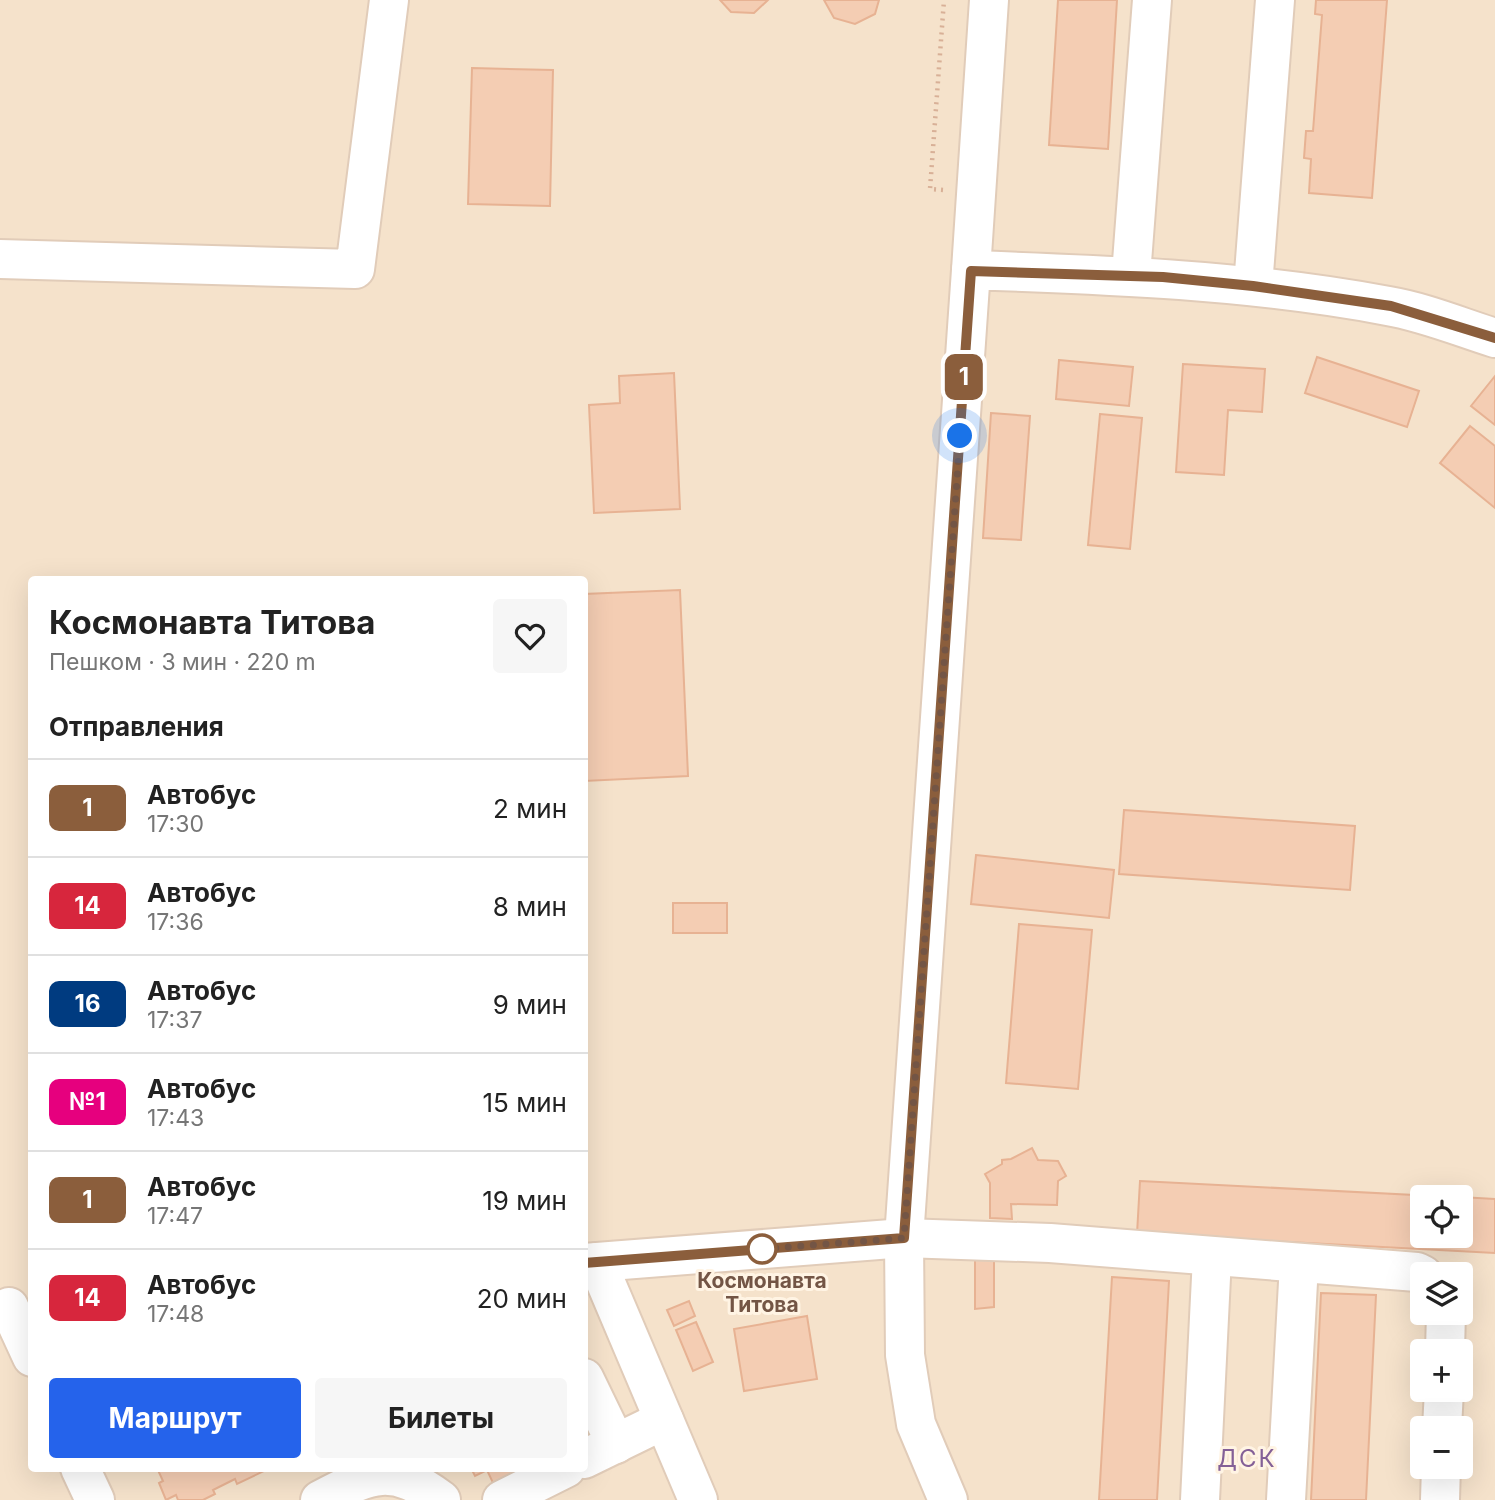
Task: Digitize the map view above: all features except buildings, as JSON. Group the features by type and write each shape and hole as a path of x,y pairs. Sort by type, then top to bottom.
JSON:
{"street":[{"path":"0,259 355,269 389,0"},
{"path":"948,1500 916,1424 905,1355 904,1238 989,0"},
{"path":"1131,275 1152,0"},
{"path":"1253,286 1275,0"},
{"path":"971,271 1131,275 1253,286 1391,306 1495,338"},
{"path":"698,1500 591,1263 904,1238 1050,1243 1410,1272"},
{"path":"1200,1500 1212,1257"},
{"path":"1286,1500 1299,1264"},
{"path":"13,1306 28,1345"},
{"path":"588,1396 600,1451 664,1420"},
{"path":"82,1472 95,1500"},
{"path":"502,1500 558,1472"},
{"path":"320,1500 352,1483 392,1474 422,1486 441,1500"},
{"path":"1440,1500 1441,1479"}],"shaded area":[{"path":"0,0 1495,0 1495,1500 0,1500"}],"bus line":[{"name":"1","path":"588,1263 904,1238 971,271 1163,277 1253,286 1391,306 1495,338"}],"place":[{"name":"Космонавта Титова","path":"762,1249"}],"district":[{"name":"ДСК","path":"1247,1458"}],"route":[{"path":"762,1249 750,1250 904,1238 960,436"}]}
